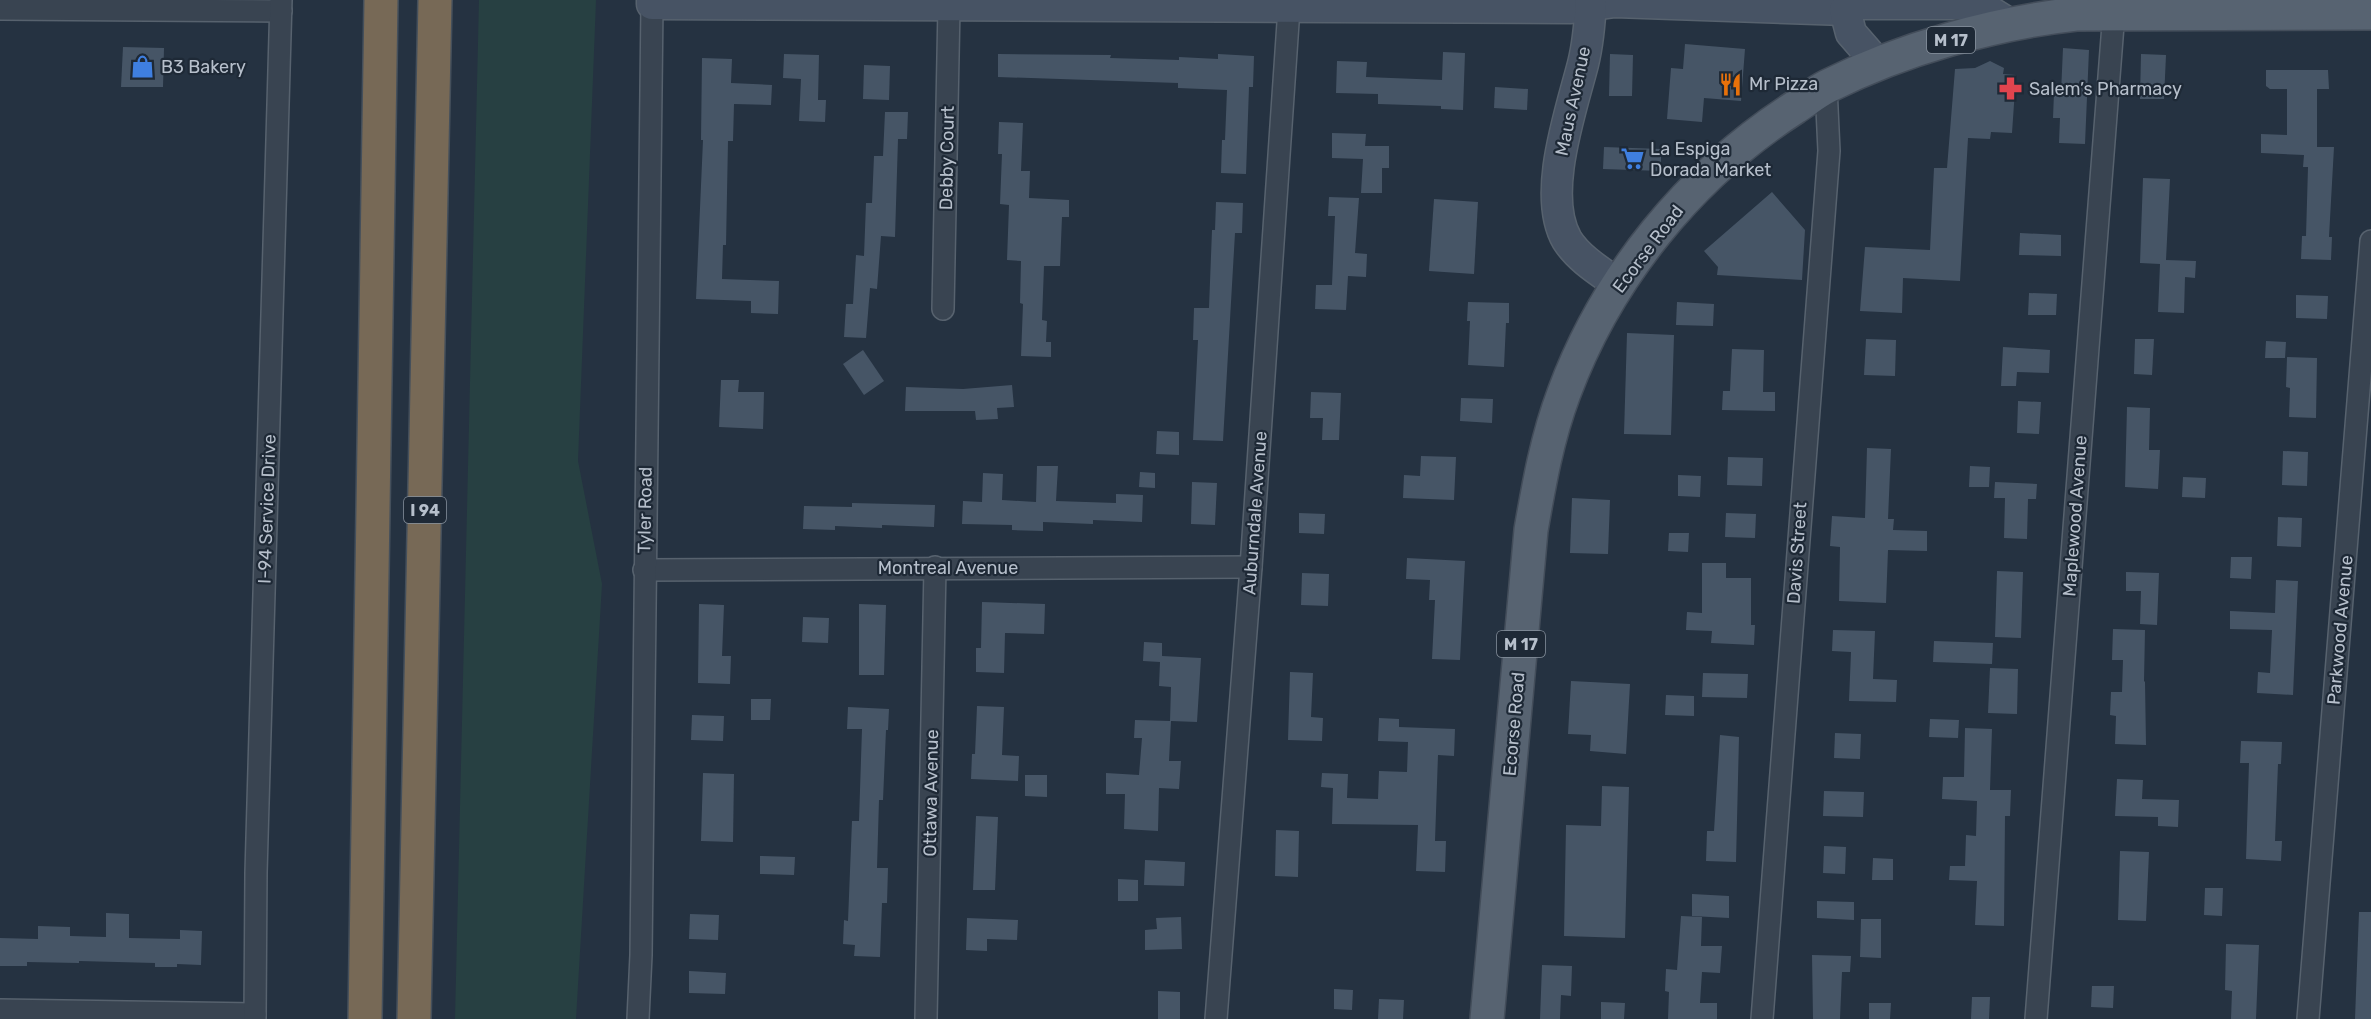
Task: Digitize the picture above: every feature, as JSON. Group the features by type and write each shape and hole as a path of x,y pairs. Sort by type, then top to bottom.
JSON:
{"highway":[{"path":"365,1019 381,0"},
{"name":"I 94","path":"414,1019 435,0"}],"main road":[{"name":"Ecorse Road","path":"1487,1019 1531,530 1547,446 1566,388 1588,337 1647,244 1693,190 1736,150 1769,124 1826,87 1878,64 1974,33 2037,18 2076,14 2242,6 2371,12"}],"street":[{"path":"652,2 1290,8 1615,2 1956,4 1984,8 2010,24"},
{"name":"Tyler Road","path":"638,1019 641,955 652,2"},
{"name":"Maus Avenue","path":"1591,3 1584,62 1567,116 1557,190 1559,213 1567,238 1590,264 1619,285"},
{"path":"1853,4 1851,33 1878,64"},
{"path":"0,9 281,6"},
{"name":"I-94 Service Drive","path":"255,1017 256,873 281,6"},
{"name":"Debby Court","path":"943,309 949,6"},
{"name":"Auburndale Avenue","path":"1216,1019 1251,567 1290,8"},
{"name":"Maplewood Avenue","path":"2036,1019 2114,12"},
{"name":"Davis Street","path":"1762,1019 1829,151 1826,87"},
{"name":"Parkwood Avenue","path":"2308,1019 2371,241"},
{"name":"Ottawa Avenue","path":"926,1019 935,567"},
{"name":"Montreal Avenue","path":"644,570 1251,567"},
{"path":"0,1010 255,1017"}],"green space":[{"path":"479,0 596,0 578,461 602,584 576,1019 455,1019"}],"building":[{"path":"1685,44 1745,49 1741,101 1704,98 1702,122 1667,119 1671,68 1683,69"},
{"name":"B3 Bakery","path":"123,47 164,48 163,87 121,87"},
{"path":"2063,48 2089,50 2085,144 2059,143 2060,118 2053,118 2054,93 2061,93"},
{"path":"1443,52 1465,53 1463,110 1441,109 1441,106 1378,104 1378,94 1336,93 1337,61 1367,62 1366,77 1442,80"},
{"path":"784,54 819,55 818,100 826,100 825,122 799,121 801,79 783,78"},
{"path":"998,54 1111,55 1110,58 1179,60 1179,57 1218,59 1218,54 1254,56 1253,87 1249,87 1246,174 1221,173 1227,90 1178,88 1178,83 998,77"},
{"path":"1610,54 1633,55 1632,96 1609,96"},
{"path":"2141,54 2166,55 2164,99 2140,99"},
{"path":"702,58 732,59 731,83 772,85 771,105 734,104 733,141 728,141 726,245 723,245 722,279 779,281 778,314 751,313 751,301 696,299 703,140 701,140"},
{"path":"1990,61 2004,68 2003,74 2016,75 2012,133 1991,132 1990,139 1968,138 1960,281 1903,278 1902,313 1860,311 1865,247 1930,250 1934,168 1947,168 1955,69 1975,68"},
{"path":"864,65 890,66 889,100 863,99"},
{"path":"2266,70 2328,70 2329,89 2317,89 2317,147 2334,147 2329,237 2332,237 2331,260 2301,259 2302,236 2306,236 2308,167 2303,167 2304,155 2261,153 2261,134 2287,135 2287,89 2270,89 2266,86"},
{"path":"1495,87 1528,89 1527,110 1494,108"},
{"path":"885,112 908,112 907,139 898,139 895,237 881,236 877,289 870,288 866,338 844,337 846,304 853,304 856,255 864,256 866,203 872,203 874,156 883,156"},
{"path":"999,122 1023,123 1021,171 1030,171 1029,198 1069,200 1069,217 1062,217 1060,266 1044,266 1042,320 1047,321 1046,342 1051,342 1051,357 1021,356 1023,304 1020,303 1021,261 1007,260 1009,205 1000,204 1002,154 998,154"},
{"path":"1332,133 1366,134 1365,146 1389,146 1389,168 1382,168 1382,193 1361,193 1363,159 1332,158"},
{"name":"La Espiga Dorada Market","path":"1604,147 1661,149 1661,171 1603,169"},
{"path":"2143,178 2170,179 2166,260 2196,261 2195,278 2185,277 2184,313 2158,312 2160,264 2140,263"},
{"path":"1772,192 1805,230 1802,280 1717,275 1718,267 1704,251"},
{"path":"1329,197 1359,198 1355,253 1367,254 1366,277 1348,276 1346,310 1315,309 1316,285 1332,285 1335,216 1328,216"},
{"path":"1434,199 1478,202 1474,274 1429,271"},
{"path":"1216,202 1243,203 1242,233 1235,233 1223,441 1193,440 1198,340 1193,340 1194,308 1209,308 1212,230 1215,230"},
{"path":"2020,233 2061,235 2061,256 2019,255"},
{"path":"2029,293 2057,294 2056,315 2028,315"},
{"path":"2296,295 2328,296 2327,319 2296,318"},
{"path":"1468,302 1509,303 1504,367 1468,365 1470,321 1467,321"},
{"path":"1677,302 1714,304 1713,326 1676,325"},
{"path":"1627,333 1674,335 1671,435 1624,434"},
{"path":"1866,339 1896,340 1895,376 1864,375"},
{"path":"2135,339 2154,339 2152,375 2134,374"},
{"path":"2266,341 2286,342 2285,358 2265,358"},
{"path":"2003,347 2050,350 2049,373 2017,372 2016,386 2001,386"},
{"path":"1732,349 1764,350 1763,392 1775,392 1775,411 1722,410 1723,391 1730,391"},
{"path":"863,350 884,381 864,395 843,364"},
{"path":"2287,357 2317,358 2316,418 2289,417 2290,388 2286,387"},
{"path":"721,380 739,380 738,392 764,392 763,429 719,427"},
{"path":"1012,385 1014,407 997,408 998,419 976,420 975,411 905,411 906,387 963,389"},
{"path":"1311,392 1341,393 1339,440 1322,440 1323,418 1310,418"},
{"path":"1461,398 1493,399 1492,423 1460,421"},
{"path":"2018,401 2041,402 2039,434 2017,433"},
{"path":"2127,407 2150,408 2149,450 2160,450 2158,489 2125,487"},
{"path":"1157,431 1179,432 1179,455 1156,454"},
{"path":"1867,448 1891,449 1888,519 1894,519 1893,530 1927,531 1927,551 1888,550 1886,603 1839,601 1840,547 1830,546 1832,516 1865,518"},
{"path":"2283,451 2308,452 2307,486 2282,485"},
{"path":"1421,456 1456,457 1454,500 1403,498 1404,475 1420,476"},
{"path":"1728,457 1763,458 1762,486 1727,485"},
{"path":"1037,466 1058,466 1056,501 1116,503 1116,494 1143,495 1142,522 1093,520 1093,524 1043,522 1043,531 1012,530 1012,525 962,524 963,501 982,502 983,473 1003,474 1002,500 1036,502"},
{"path":"1970,466 1990,467 1989,487 1969,487"},
{"path":"1140,472 1155,473 1155,488 1139,487"},
{"path":"1678,475 1701,476 1700,497 1678,496"},
{"path":"2183,477 2206,478 2205,498 2182,497"},
{"path":"1192,482 1217,483 1215,525 1191,524"},
{"path":"1995,482 2037,484 2036,499 2028,499 2027,539 2004,538 2005,498 1994,498"},
{"path":"1572,498 1610,500 1608,554 1570,553"},
{"path":"852,503 935,505 934,527 882,525 882,528 835,526 835,530 803,529 804,506 852,507"},
{"path":"1299,513 1325,514 1324,534 1299,533"},
{"path":"1726,513 1756,514 1755,538 1725,537"},
{"path":"2278,517 2302,518 2301,547 2277,546"},
{"path":"1669,533 1689,533 1688,552 1668,551"},
{"path":"2231,557 2252,557 2251,579 2230,578"},
{"path":"1407,558 1465,561 1460,660 1432,659 1435,600 1429,600 1430,580 1406,579"},
{"path":"1702,563 1726,563 1726,578 1751,578 1751,625 1755,625 1754,645 1711,643 1712,631 1686,630 1687,612 1702,613"},
{"path":"1997,571 2023,572 2021,638 1995,637"},
{"path":"2126,572 2159,573 2157,625 2140,624 2141,591 2126,591"},
{"path":"1302,573 1329,574 1328,606 1301,605"},
{"path":"2276,580 2298,581 2293,695 2257,693 2258,672 2270,673 2272,630 2230,629 2230,611 2275,613"},
{"path":"982,602 1045,604 1044,634 1005,633 1004,673 976,672 976,648 981,648"},
{"path":"699,604 724,605 722,656 731,656 730,684 698,683"},
{"path":"859,604 886,605 884,675 859,675"},
{"path":"803,617 829,618 828,643 802,642"},
{"path":"2113,629 2145,630 2146,745 2115,744 2116,716 2110,715 2111,692 2122,692 2123,660 2112,660"},
{"path":"1833,630 1875,631 1873,679 1897,680 1896,702 1849,701 1851,652 1832,651"},
{"path":"1934,641 1993,643 1992,664 1933,662"},
{"path":"1144,642 1162,643 1162,656 1201,658 1197,722 1171,721 1169,761 1181,761 1179,789 1159,788 1158,831 1124,829 1125,794 1106,794 1106,773 1139,775 1142,738 1134,738 1135,720 1170,721 1171,687 1159,686 1160,662 1143,661"},
{"path":"1990,668 2018,669 2017,714 1988,713"},
{"path":"1290,672 1313,673 1311,717 1323,718 1322,741 1288,740"},
{"path":"1703,673 1748,674 1747,698 1702,697"},
{"path":"1571,681 1630,684 1626,754 1590,751 1591,735 1568,734"},
{"path":"1666,695 1694,696 1694,716 1665,715"},
{"path":"751,699 771,699 770,720 751,720"},
{"path":"977,706 1004,707 1002,755 1019,756 1018,781 971,779 972,754 975,754"},
{"path":"848,707 889,709 883,800 879,800 877,868 888,868 887,903 882,903 880,957 854,956 855,945 843,944 844,920 848,921 852,821 859,821 862,729 847,729"},
{"path":"692,715 724,716 723,741 691,740"},
{"path":"1379,718 1399,719 1399,727 1455,729 1454,756 1438,755 1435,841 1446,841 1445,872 1416,871 1418,825 1332,824 1333,788 1321,787 1322,773 1348,774 1347,798 1378,799 1379,771 1407,772 1408,742 1378,741"},
{"path":"1930,719 1959,720 1958,738 1929,737"},
{"path":"1965,728 1992,729 1990,790 2011,790 2010,816 2005,816 2004,926 1975,925 1977,881 1949,880 1950,866 1965,866 1966,835 1976,836 1977,801 1942,799 1943,777 1964,777"},
{"path":"1835,733 1861,734 1860,759 1834,758"},
{"path":"1720,735 1739,737 1736,862 1706,861 1707,831 1714,831"},
{"path":"2241,741 2282,742 2281,764 2278,764 2275,841 2282,841 2281,861 2246,859 2249,763 2240,763"},
{"path":"703,773 734,774 733,842 701,841"},
{"path":"1025,775 1047,775 1047,797 1025,796"},
{"path":"2117,779 2143,780 2142,799 2179,800 2178,827 2158,826 2158,817 2115,816"},
{"path":"1602,786 1629,787 1625,938 1564,936 1566,825 1601,826"},
{"path":"1824,791 1864,792 1863,817 1823,816"},
{"path":"976,816 998,817 995,890 973,890"},
{"path":"1276,830 1299,831 1298,877 1275,876"},
{"path":"1824,846 1846,847 1845,874 1823,873"},
{"path":"2120,851 2149,852 2146,921 2118,920"},
{"path":"760,856 795,857 794,875 760,874"},
{"path":"1873,858 1893,859 1893,880 1872,880"},
{"path":"1145,860 1185,862 1184,886 1144,885"},
{"path":"1118,879 1138,880 1138,901 1118,901"},
{"path":"2205,888 2223,888 2222,916 2204,915"},
{"path":"1692,894 1729,896 1729,918 1692,916"},
{"path":"1817,901 1854,902 1854,920 1817,918"},
{"path":"2359,912 2371,912 2371,1019 2355,1019"},
{"path":"106,913 129,914 129,938 180,939 180,930 202,931 201,965 177,964 177,967 155,967 155,963 79,961 79,963 27,962 27,966 0,966 0,938 38,939 38,926 70,927 70,936 106,937"},
{"path":"690,914 719,915 718,940 689,939"},
{"path":"1681,916 1702,917 1701,946 1722,946 1720,973 1702,972 1700,1003 1717,1003 1717,1019 1668,1019 1669,992 1665,991 1666,969 1677,970"},
{"path":"1181,917 1182,949 1145,950 1145,930 1157,929 1156,918"},
{"path":"967,918 1018,920 1017,940 987,939 987,951 966,950"},
{"path":"1861,919 1881,919 1881,958 1860,957"},
{"path":"2226,944 2259,945 2256,1019 2231,1019 2232,991 2225,990"},
{"path":"1812,955 1851,956 1850,972 1842,972 1840,1019 1813,1019"},
{"path":"1542,965 1572,966 1571,996 1561,995 1560,1019 1540,1019"},
{"path":"689,971 726,973 725,994 689,993"},
{"path":"2092,986 2114,986 2113,1008 2091,1007"},
{"path":"1334,989 1353,990 1352,1010 1334,1009"},
{"path":"1158,991 1180,992 1180,1019 1158,1019"},
{"path":"1972,997 1990,997 1989,1019 1971,1019"},
{"path":"1379,999 1404,1000 1403,1019 1378,1019"},
{"path":"1601,1002 1625,1003 1624,1019 1601,1019"},
{"path":"1869,1003 1891,1003 1890,1019 1869,1019"}],"place":[{"name":"B3 Bakery","path":"143,67"},
{"name":"Mr Pizza","path":"1731,84"},
{"name":"Salem’s Pharmacy","path":"2011,89"},
{"name":"La Espiga Dorada Market","path":"1632,159"}]}
